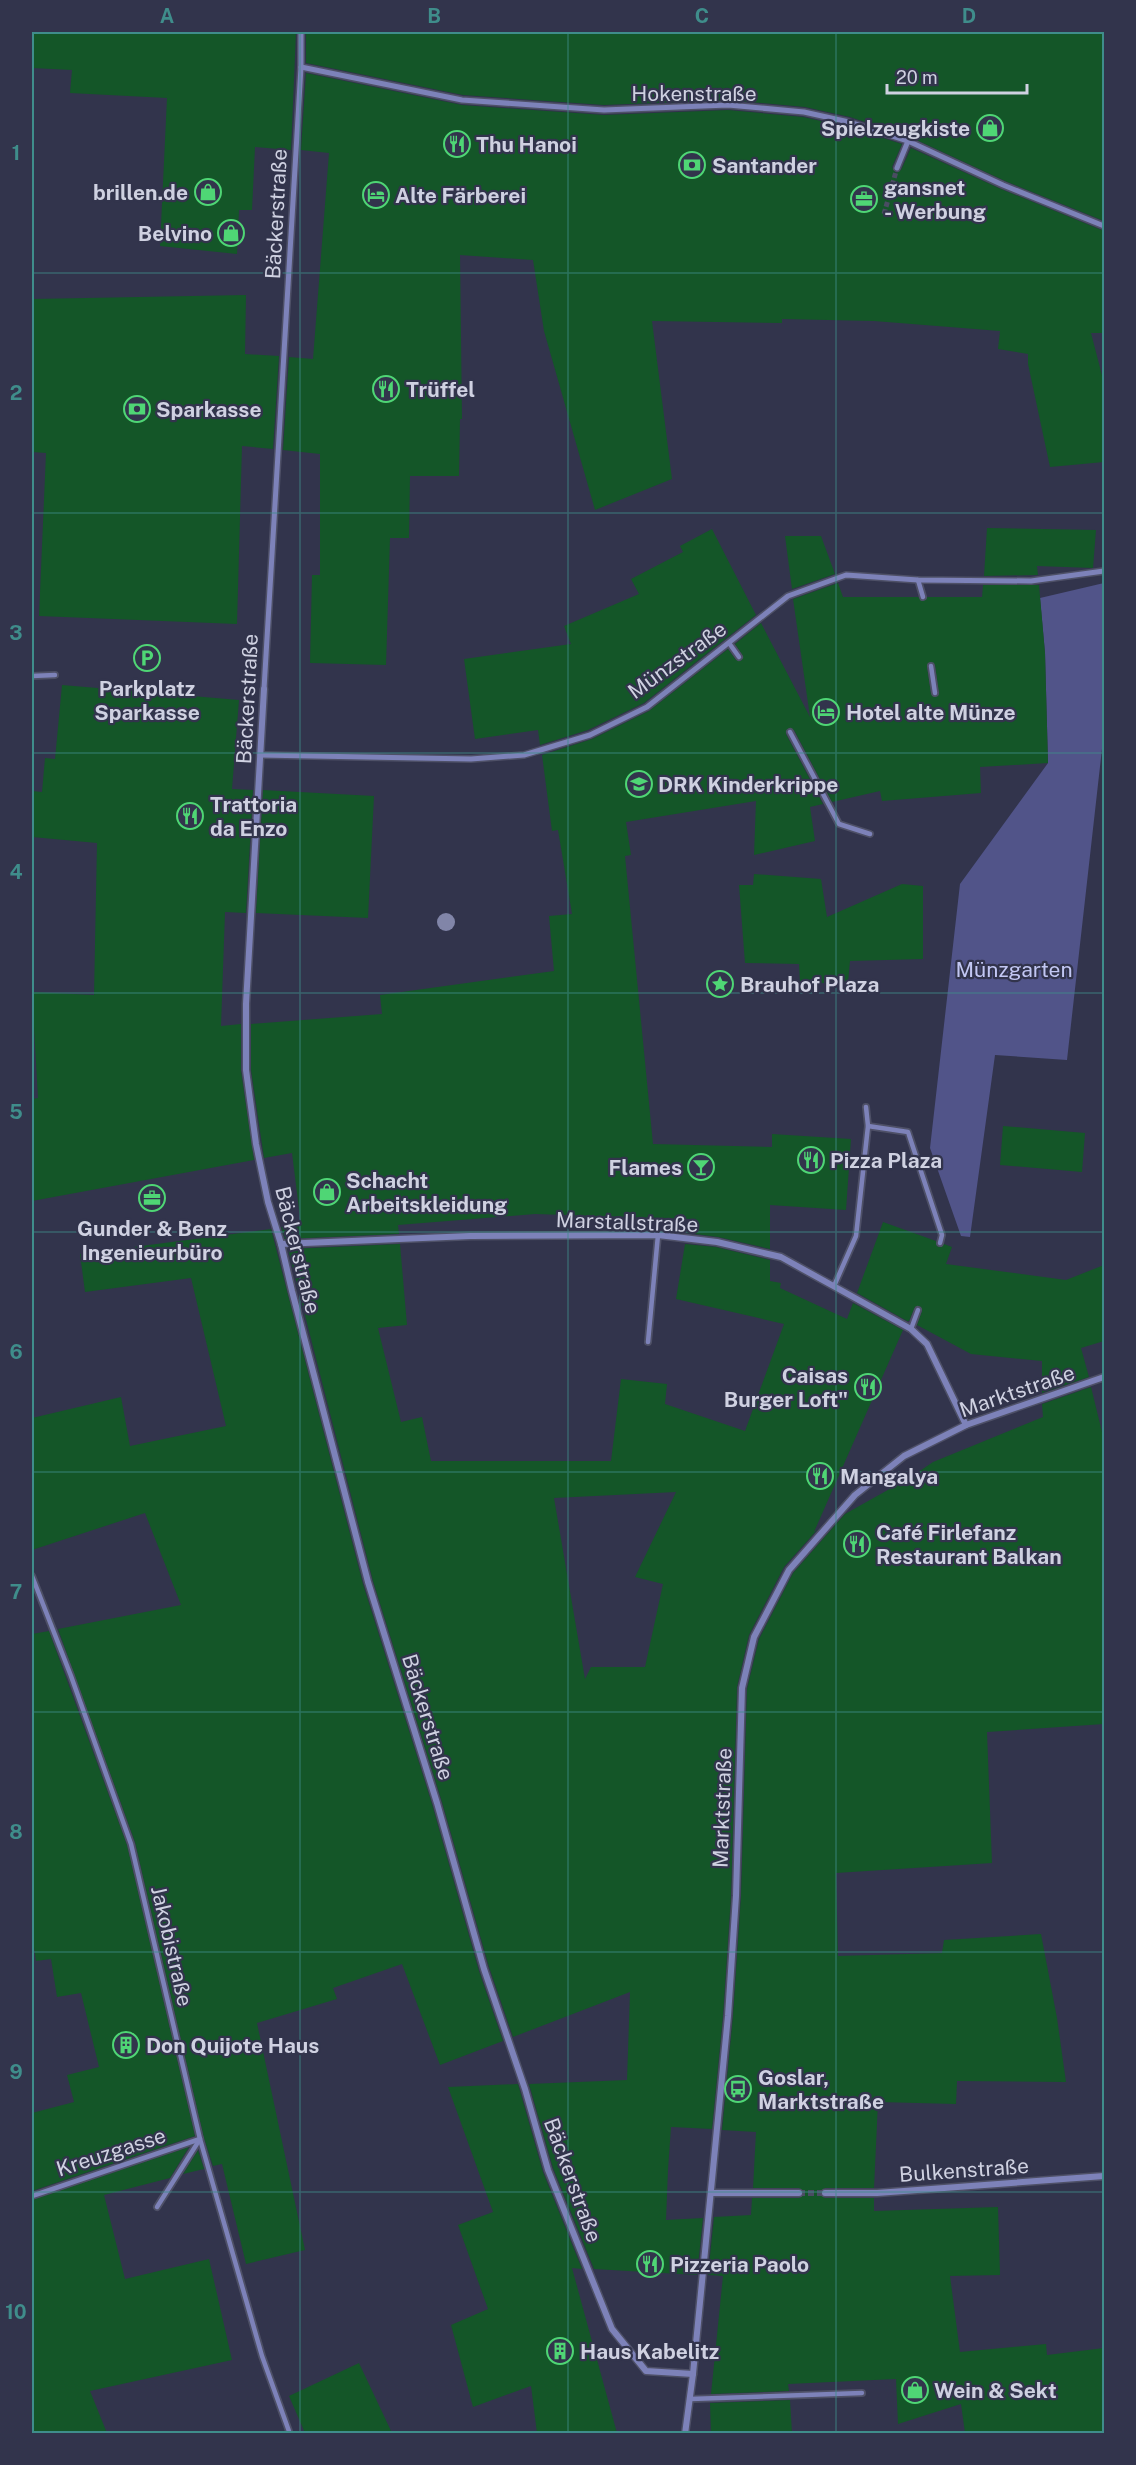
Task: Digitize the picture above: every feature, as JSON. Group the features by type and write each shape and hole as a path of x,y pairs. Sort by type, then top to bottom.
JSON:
{"street":[{"name":"Bäckerstraße","path":"301,32 301,67 246,1004 246,1070 256,1144 268,1202 281,1244 291,1291 368,1582 437,1803 484,1969 525,2089 548,2170 612,2329 645,2371 693,2374"},
{"name":"Hokenstraße","path":"301,67 462,100 603,111 728,105 804,112 849,122 908,141 1003,185 1104,226"},
{"path":"897,168 908,141"},
{"name":"Münzstraße","path":"260,754 471,759 524,755 590,735 647,707 788,596 846,575 918,580 1031,581 1104,571"},
{"name":"Marstallstraße","path":"281,1244 470,1236 658,1235 717,1242 781,1257 911,1329 927,1344 966,1425"},
{"name":"Marktstraße","path":"685,2433 693,2374 728,2016 735,1907 742,1688 754,1637 789,1570 855,1495 904,1456 966,1425 1104,1377"},
{"name":"Bulkenstraße","path":"825,2193 877,2193 1104,2176"},
{"path":"711,2193 799,2193"}],"lane":[{"path":"918,580 923,597"},
{"path":"729,643 740,657"},
{"path":"931,666 935,693"},
{"path":"32,676 55,675"},
{"path":"790,732 839,824 870,834"},
{"path":"834,1286 856,1236 868,1126 867,1107"},
{"path":"868,1126 908,1131 942,1235 940,1243"},
{"path":"648,1342 658,1235"},
{"path":"911,1329 918,1310"},
{"name":"Jakobistraße","path":"32,1576 71,1676 131,1844 200,2139 262,2356 290,2433"},
{"path":"157,2207 200,2139"},
{"name":"Kreuzgasse","path":"32,2196 200,2139"},
{"path":"690,2398 862,2393"}],"green space":[{"name":"Münzgarten","path":"1104,583 1104,731 1067,1060 995,1055 970,1237 961,1236 930,1148 960,884 1048,763 1045,653 1040,598"}],"building":[{"path":"32,32 296,32 291,150 255,147 252,210 239,210 237,254 160,246 167,98 70,93 72,70 32,68"},
{"path":"306,32 1104,32 1104,221 1005,181 910,137 850,117 805,107 728,100 604,105 463,95 306,63"},
{"path":"306,73 462,105 604,115 728,110 803,117 848,127 902,144 892,167 896,173 901,170 911,148 1001,189 1104,231 1104,333 1091,333 1104,383 1104,462 1050,467 1028,364 1028,354 998,349 1000,331 874,321 782,319 782,323 652,321 672,479 595,510 544,331 533,260 460,255 462,419 460,419 459,476 410,476 409,538 390,538 386,665 310,663 312,575 320,575 320,454 283,450 289,357 313,359 329,153 301,150"},
{"name":"Sparkasse","path":"246,295 245,354 279,356 273,449 242,446 237,624 39,616 46,453 32,452 32,299"},
{"path":"987,528 1096,530 1093,568 1037,566 1038,575 984,576"},
{"path":"712,529 756,615 644,703 588,730 540,745 538,730 475,739 464,659 571,644 564,626 639,594 631,579 683,552 680,546"},
{"path":"785,536 821,536 835,574 792,589"},
{"path":"838,583 843,597 918,597 923,601 927,597 982,597 983,585 1039,585 1045,653 1048,763 980,767 981,793 882,801 880,791 832,802 794,730 790,728 786,730 786,734 823,804 810,807 815,841 754,855 756,801 626,822 631,855 625,856 653,1144 772,1147 772,1134 851,1139 846,1210 770,1205 770,1249 718,1237 687,1233 690,1219 535,1214 398,1225 399,1234 285,1239 281,1227 301,1225 292,1153 264,1158 251,1070 251,1024 382,1014 380,995 554,971 549,916 572,914 558,830 552,831 542,755 592,739 649,711 728,649 736,660 741,661 743,656 735,644 761,623 810,717 793,599","holes":["930,662 935,665 939,693 936,697 931,694 927,666"]},
{"path":"62,685 239,700 232,789 253,790 246,913 225,912 221,1026 241,1024 241,1071 254,1160 32,1201 32,1099 38,1098 32,992 94,995 97,843 32,837 32,791 42,792 45,758 55,759"},
{"path":"263,790 374,796 368,918 256,913"},
{"path":"754,874 821,879 827,917 902,884 923,886 923,959 850,961 848,982 800,984 799,964 745,963 739,885 753,885"},
{"path":"1003,1126 1085,1133 1082,1172 1000,1165"},
{"path":"883,1222 936,1241 938,1247 944,1244 952,1247 946,1264 1066,1280 1104,1265 1104,1341 1081,1348 1089,1377 1042,1393 1042,1361 971,1354 917,1325 922,1311 920,1306 915,1307 907,1321 857,1293"},
{"path":"271,1229 363,1584 432,1804 479,1971 503,2041 440,2065 402,1964 333,1988 337,1999 257,2023 305,2250 246,2264 222,2164 213,2166 204,2138 135,1842 58,1629 181,1605 145,1513 32,1550 32,1418 121,1397 130,1446 226,1426 191,1278 85,1292 80,1254"},
{"path":"400,1244 407,1325 378,1328 401,1422 422,1417 431,1461 611,1461 621,1379 667,1384 665,1404 745,1431 784,1324 676,1299 685,1244 716,1247 770,1260 770,1281 781,1283 780,1288 847,1319 853,1303 903,1330 814,1532 818,1529 784,1567 749,1635 737,1687 731,1896 712,2129 671,2127 668,2170 666,2220 703,2218 697,2275 594,2269 553,2168 529,2084 627,2080 630,1992 513,2037 489,1967 442,1802 373,1581 288,1249","holes":["676,1492 635,1577 663,1584 645,1667 591,1667 585,1679 554,1498"]},
{"path":"1091,1387 1104,1440 1104,1724 987,1732 992,1863 836,1873 838,1956 942,1953 944,1940 1041,1934 1066,2082 957,2081 956,2104 878,2102 874,2188 825,2188 820,2194 825,2198 874,2198 874,2211 998,2207 1000,2275 950,2276 960,2352 1046,2344 1047,2355 1104,2348 1104,2433 965,2433 961,2404 898,2424 896,2379 788,2384 789,2391 711,2394 723,2276 708,2275 714,2217 751,2215 752,2198 799,2198 804,2194 799,2188 753,2188 756,2132 722,2130 741,1896 747,1689 759,1639 793,1573 845,1514 933,1462 1043,1417 1042,1404"},
{"path":"49,1631 127,1845 195,2136 32,2191 32,2113 74,2102 67,2075 99,2067 81,1993 57,1997 51,1959 36,1961 32,1933 32,1634"},
{"path":"518,2084 543,2172 582,2269 572,2268 617,2433 537,2433 531,2386 473,2407 451,2325 488,2309 458,2225 493,2212 448,2087"},
{"path":"189,2147 170,2178 104,2195 125,2279 209,2259 232,2360 90,2391 107,2433 32,2433 32,2200"},
{"path":"198,2150 204,2169 183,2174"},
{"path":"359,2363 392,2433 305,2433 289,2396"},
{"path":"790,2400 792,2433 711,2433 710,2403"}],"tunnel":[{"path":"884,214 897,168"},
{"path":"799,2193 825,2193"}],"place":[{"name":"Spielzeugkiste","path":"990,128"},
{"name":"Thu Hanoi","path":"457,144"},
{"name":"Santander","path":"692,165"},
{"name":"brillen.de","path":"208,192"},
{"name":"Alte Färberei","path":"376,195"},
{"name":"gansnet - Werbung","path":"864,199"},
{"name":"Belvino","path":"231,233"},
{"name":"Trüffel","path":"386,389"},
{"name":"Sparkasse","path":"137,409"},
{"name":"Parkplatz Sparkasse","path":"147,658"},
{"name":"Hotel alte Münze","path":"826,712"},
{"name":"DRK Kinderkrippe","path":"639,784"},
{"name":"Trattoria da Enzo","path":"190,816"},
{"name":"Brauhof Plaza","path":"720,984"},
{"name":"Pizza Plaza","path":"811,1160"},
{"name":"Flames","path":"701,1167"},
{"name":"Schacht Arbeitskleidung","path":"327,1192"},
{"name":"Gunder & Benz Ingenieurbüro","path":"152,1198"},
{"name":"Caisas Burger Loft\"","path":"868,1387"},
{"name":"Mangalya","path":"820,1476"},
{"name":"Café Firlefanz Restaurant Balkan","path":"857,1544"},
{"name":"Don Quijote Haus","path":"126,2045"},
{"name":"Goslar, Marktstraße","path":"738,2089"},
{"name":"Pizzeria Paolo","path":"650,2264"},
{"name":"Haus Kabelitz","path":"560,2351"},
{"name":"Wein & Sekt","path":"915,2390"}]}
